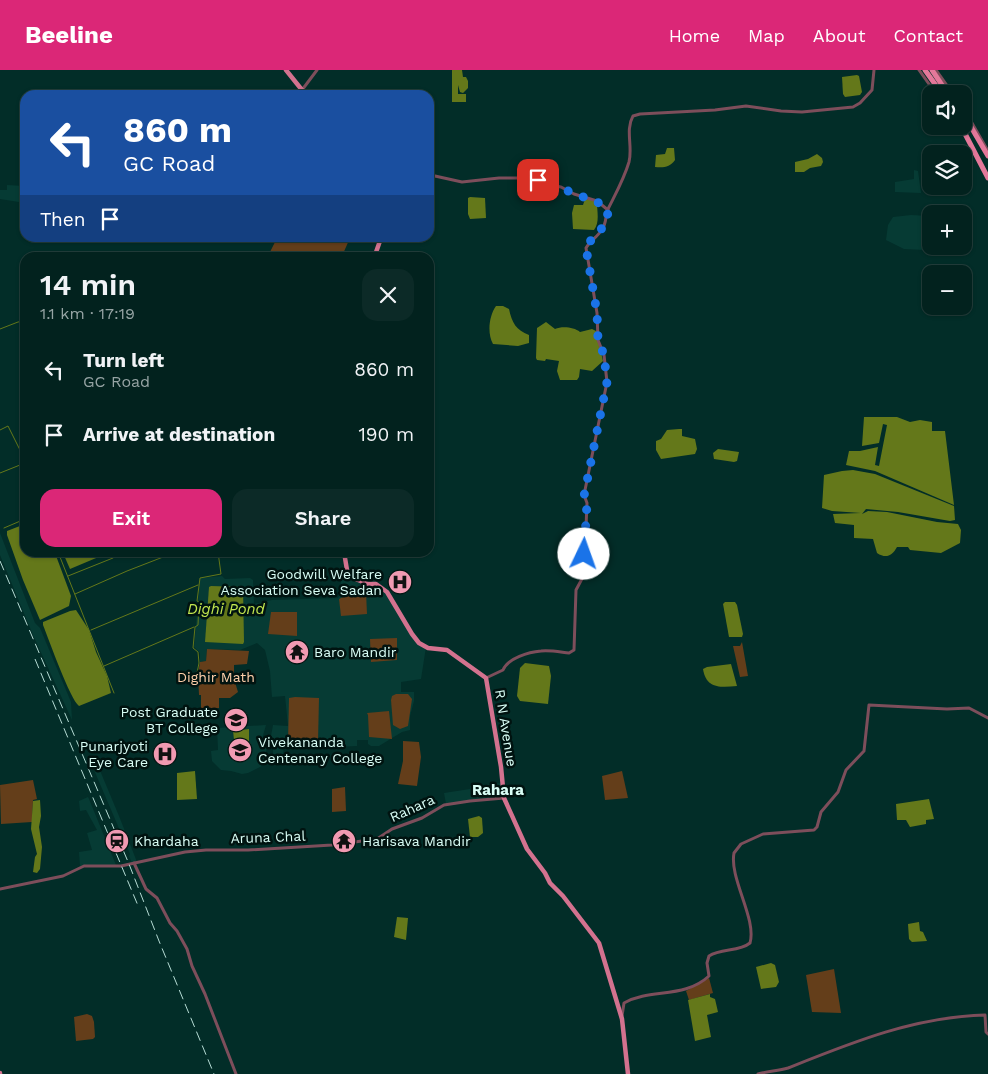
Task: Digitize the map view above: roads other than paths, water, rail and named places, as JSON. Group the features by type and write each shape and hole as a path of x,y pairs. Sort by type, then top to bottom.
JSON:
{"highway":[{"path":"925,70 936,85"},
{"path":"932,70 942,85"},
{"path":"972,129 988,156"},
{"path":"966,135 988,178"}],"main road":[{"path":"286,70 302,90"},
{"name":"R N Avenue","path":"345,557 348,576 368,584 376,584 387,592 419,643 428,648 447,650 486,678 501,767 504,798 527,849 550,883 563,896 599,943 622,1019 628,1074"}],"street":[{"path":"306,90 317,70"},
{"path":"486,678 501,672 505,665 516,658 540,651 569,653 574,650 576,590 584,574 587,503 584,496 607,382 604,355 598,340 597,313 586,248 604,226 608,210 622,182 630,159 630,128 633,116 746,106 797,112 853,107 860,103 872,90 874,70"},
{"path":"919,70 930,85"},
{"path":"936,70 947,85"},
{"path":"972,123 988,151"},
{"path":"434,177 462,182 499,178 533,178 596,201 608,210"},
{"path":"622,1019 624,1003 632,999 679,991 695,985 709,976 707,963 709,956 716,952 742,947 750,943 750,929 735,872 734,853 741,844 763,834 814,830 821,812 838,792 846,770 864,751 869,705 947,709 969,708 988,718"},
{"name":"Rahara","path":"332,845 377,838 392,829 422,818 444,805 504,798"},
{"name":"Aruna Chal","path":"0,889 63,876 84,866 116,866 172,854 206,850 248,850 332,845"},
{"path":"134,863 146,888 157,898 187,949 192,966 236,1074"},
{"path":"758,1074 780,1070 874,1034 926,1021 985,1015 986,1032 988,1034"}],"water":[{"path":"452,70 462,70 463,77 466,77 468,81 468,88 463,93 460,92 458,85 458,94 466,94 466,102 452,102"},
{"path":"859,76 862,92 860,95 845,97 843,94 842,77"},
{"path":"667,148 674,148 675,160 666,166 655,167 656,155 665,154"},
{"path":"817,154 822,158 821,166 810,168 804,172 795,172 795,162 808,159"},
{"path":"468,198 485,198 486,218 470,219 468,214"},
{"path":"586,198 597,202 598,217 596,227 594,230 573,229 572,213 574,205 583,205"},
{"path":"496,306 503,306 509,309 515,325 529,335 529,343 518,346 493,344 490,335 490,325"},
{"path":"546,322 555,329 564,327 580,332 592,329 596,331 603,361 592,371 580,369 577,380 560,380 557,371 559,361 537,360 536,358 537,328"},
{"path":"864,417 897,417 910,422 920,420 932,422 932,431 945,431 954,505 875,471 846,465 849,451 860,451 878,447 875,465 879,466 887,425 883,424 879,443 862,446"},
{"path":"682,429 682,436 695,439 697,449 695,454 661,459 656,450 656,441 661,439 667,430"},
{"path":"718,449 739,452 737,461 714,459 713,453"},
{"path":"853,470 875,474 954,506 955,520 950,521 898,512 866,509 862,514 868,511 887,512 937,522 958,524 961,530 960,543 941,553 897,547 893,553 886,556 877,553 873,539 854,538 854,525 835,523 833,514 861,513 832,511 822,508 824,475"},
{"path":"20,526 20,557 56,557 71,596 69,606 40,620 23,580 7,531"},
{"path":"65,557 98,557 70,569"},
{"name":"Dighi Pond","path":"209,587 243,587 243,644 205,642"},
{"path":"725,602 735,602 737,605 742,637 729,637 723,604"},
{"path":"76,610 89,630 107,676 111,693 79,706 65,681 43,625 43,622"},
{"path":"525,663 549,666 551,676 548,704 520,701 517,696 520,668"},
{"path":"731,664 737,686 719,687 707,680 703,669"},
{"path":"249,729 249,747 235,748 233,731"},
{"path":"195,771 197,799 177,800 177,773"},
{"path":"929,799 934,819 926,820 926,824 910,827 906,820 897,820 896,804"},
{"path":"40,800 41,816 39,827 42,847 40,869 37,873 33,872 37,854 31,829 33,801"},
{"path":"479,816 482,818 483,833 478,837 470,837 468,819"},
{"path":"397,917 408,918 406,940 394,937"},
{"path":"919,922 920,931 923,932 927,941 912,942 909,939 908,924"},
{"path":"771,963 775,965 779,982 776,987 761,989 756,967"},
{"path":"710,994 710,997 715,999 718,1012 707,1015 711,1037 695,1041 688,1000"}],"waterway":[{"path":"0,329 20,322"},
{"path":"0,430 8,426 20,450"},
{"path":"0,473 20,465"},
{"path":"4,528 20,521"},
{"path":"60,557 114,693"},
{"path":"75,594 163,557"},
{"path":"197,673 199,663 198,652 193,648 195,627 198,625 199,602 197,601 200,578 221,574 219,557"},
{"path":"68,576 113,558"},
{"path":"91,630 198,585"},
{"path":"104,666 194,627"}],"railway":[{"path":"0,561 129,864 214,1074"},
{"path":"35,659 139,908"}],"place":[{"name":"Goodwill Welfare Association Seva Sadan","path":"400,582"},
{"name":"Baro Mandir","path":"297,652"},
{"name":"Post Graduate BT College","path":"236,720"},
{"name":"Vivekananda Centenary College","path":"240,750"},
{"name":"Punarjyoti Eye Care","path":"165,754"},
{"name":"Khardaha","path":"117,841"},
{"name":"Harisava Mandir","path":"344,841"}],"district":[{"name":"Rahara","path":"498,790"}],"park label":[{"name":"Dighir Math","path":"216,677"}]}
